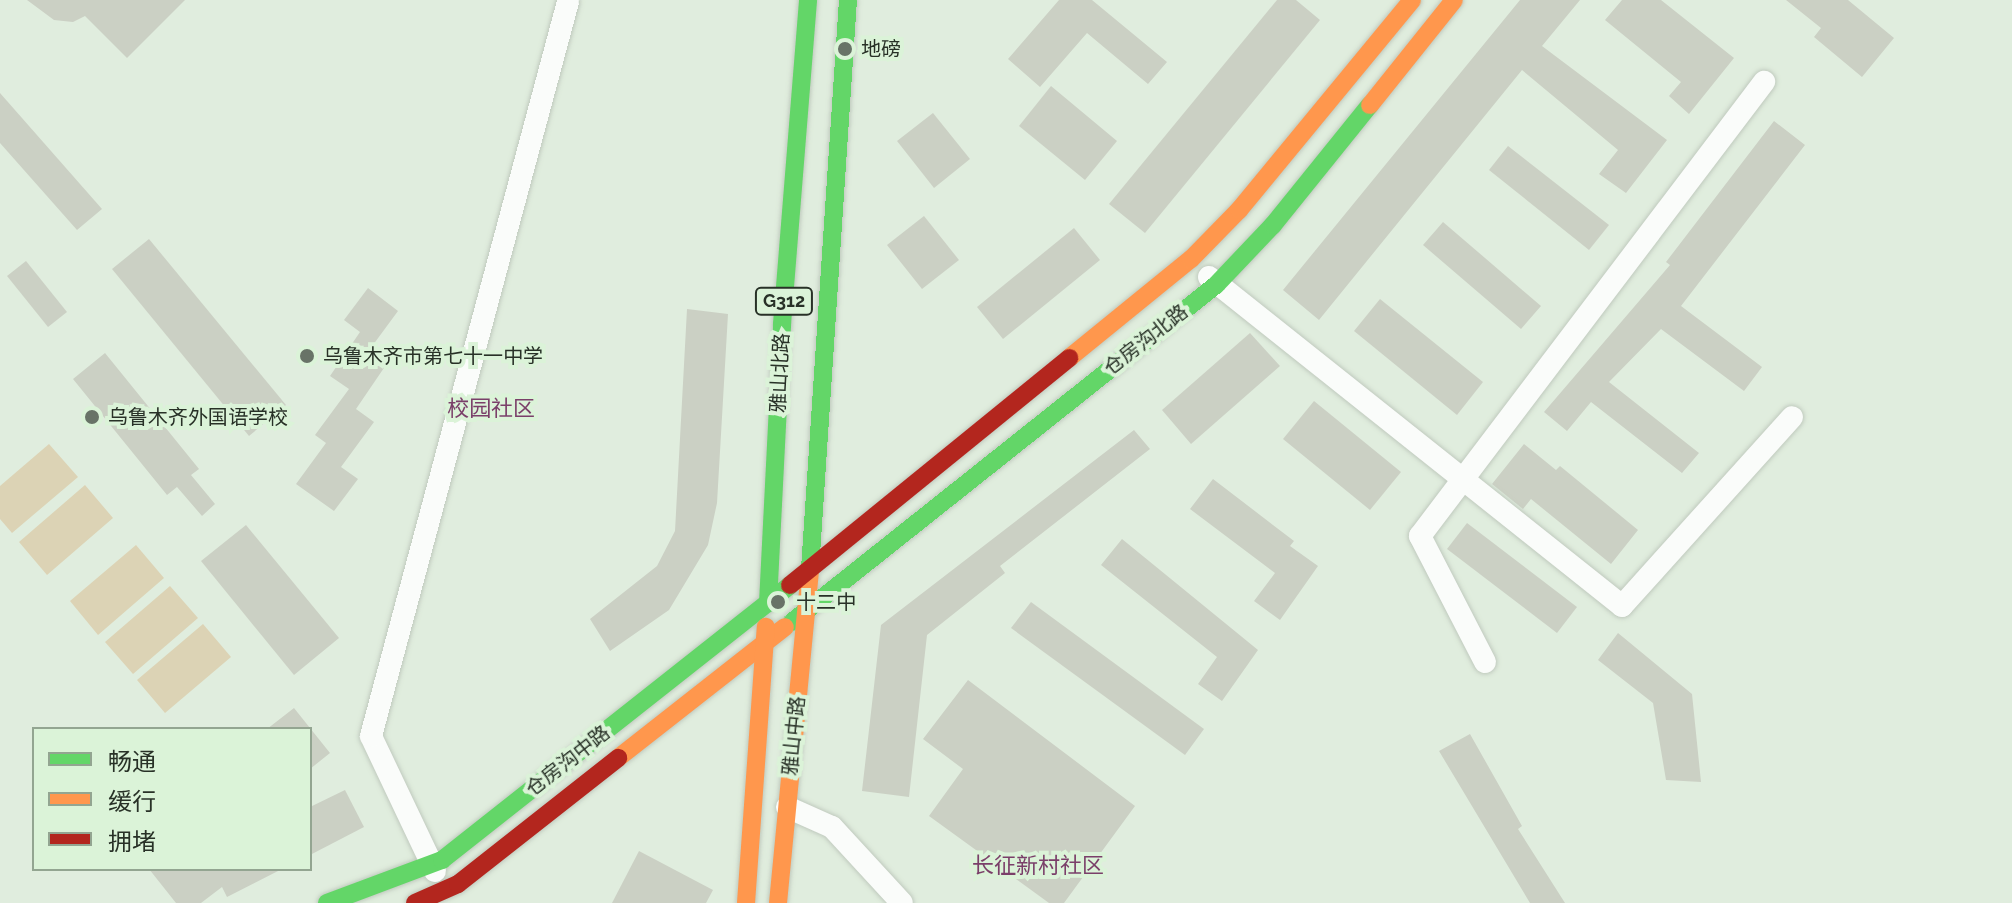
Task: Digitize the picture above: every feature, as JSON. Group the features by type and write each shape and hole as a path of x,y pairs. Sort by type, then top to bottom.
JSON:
{"main road":[{"name":"雅山北路","path":"768,603 808,0"},
{"name":"G312","path":"810,569 848,0"},
{"name":"仓房沟北路","path":"790,585 1191,259 1239,210 1412,0"},
{"name":"仓房沟北路","path":"785,627 1216,285 1273,225 1454,0"},
{"name":"雅山中路","path":"778,903 810,569"},
{"name":"仓房沟中路","path":"327,903 433,865 790,585"},
{"name":"雅山中路","path":"746,903 768,603"},
{"name":"仓房沟中路","path":"415,903 445,890 785,627"}],"street":[{"path":"445,890 371,736 568,2"},
{"path":"1485,662 1420,536 1764,82"},
{"path":"1191,259 1216,285 1460,482 1622,606 1792,417"},
{"path":"787,807 832,827 902,903"}],"shaded area":[{"path":"49,444 78,477 12,533 0,519 0,486"},
{"path":"85,485 113,518 47,575 19,542"},
{"path":"136,545 164,578 98,635 70,601"},
{"path":"170,586 198,618 133,674 105,642"},
{"path":"203,624 231,657 165,713 137,680"}],"building":[{"path":"27,0 185,0 127,58 85,16 73,22 54,20"},
{"path":"1059,0 1092,0 1167,62 1148,84 1087,33 1040,87 1008,59"},
{"path":"1277,0 1296,0 1320,20 1145,233 1109,204"},
{"path":"1520,0 1580,0 1542,46 1667,140 1626,193 1599,174 1618,150 1522,70 1319,320 1283,290"},
{"path":"1622,0 1661,0 1734,58 1689,114 1669,96 1681,82 1605,20"},
{"path":"1786,0 1848,0 1894,38 1862,77 1814,37 1821,28"},
{"path":"1051,86 1117,141 1085,180 1019,126"},
{"path":"0,93 102,209 77,230 0,143"},
{"path":"933,113 970,159 934,188 897,141"},
{"path":"1774,121 1805,145 1681,306 1762,367 1744,391 1661,329 1609,382 1699,453 1682,473 1591,402 1567,431 1544,412 1670,265 1666,262"},
{"path":"1508,146 1609,225 1589,250 1489,170"},
{"path":"924,216 959,260 922,289 887,245"},
{"path":"1443,222 1541,306 1521,329 1423,245"},
{"path":"1074,228 1100,260 1003,339 977,307"},
{"path":"149,239 286,405 249,436 112,269"},
{"path":"26,261 67,312 48,327 7,276"},
{"path":"368,288 398,311 370,349 388,362 356,409 374,422 341,467 358,479 334,511 296,484 326,443 315,435 349,389 330,376 360,332 344,320"},
{"path":"1380,299 1483,382 1457,415 1354,331"},
{"path":"687,309 728,314 717,503 708,545 669,610 610,651 590,619 657,566 675,531"},
{"path":"1250,333 1280,366 1191,444 1162,410"},
{"path":"105,353 199,469 191,475 215,504 202,516 177,487 167,495 73,379"},
{"path":"1314,401 1401,472 1370,510 1283,439"},
{"path":"1134,430 1150,449 1000,566 1005,573 927,635 909,797 862,791 881,625"},
{"path":"1524,444 1556,470 1560,466 1638,530 1611,564 1531,499 1523,509 1492,484"},
{"path":"1213,479 1294,541 1290,546 1318,566 1280,620 1254,601 1275,573 1190,509"},
{"path":"1467,523 1577,607 1557,633 1447,549"},
{"path":"246,525 339,638 294,675 201,561"},
{"path":"1122,539 1258,650 1222,701 1198,684 1217,657 1101,565"},
{"path":"1031,602 1204,729 1185,755 1011,628"},
{"path":"1618,633 1692,694 1701,782 1666,780 1653,703 1598,660"},
{"path":"968,680 1135,806 1064,903 1049,903 929,816 963,769 923,739"},
{"path":"294,708 309,727 270,727"},
{"path":"312,730 330,753 312,767"},
{"path":"1470,734 1522,826 1518,829 1565,903 1530,903 1439,751"},
{"path":"345,790 364,827 312,854 312,806"},
{"path":"639,851 713,890 706,903 612,903"},
{"path":"151,871 278,871 227,897 222,887 201,903 176,903"}],"traffic: fast":[{"path":"768,603 782,324 808,0"},
{"path":"810,569 848,0"},
{"path":"792,622 1216,285 1273,225 1370,105"},
{"path":"327,903 442,860 790,585"}],"traffic: slow":[{"path":"1069,358 1191,259 1239,210 1412,0"},
{"path":"1370,105 1454,0"},
{"path":"778,903 810,569"},
{"path":"746,903 766,627"},
{"path":"618,758 785,627"}],"traffic: jam":[{"path":"790,585 1069,358"},
{"path":"415,903 458,884 618,758"}],"place":[{"name":"地磅","path":"845,49"},
{"name":"乌鲁木齐市第七十一中学","path":"307,356"},
{"name":"乌鲁木齐外国语学校","path":"92,417"},
{"name":"十二中","path":"778,602"}],"district":[{"name":"校园社区","path":"491,409"},
{"name":"长征新村社区","path":"1038,866"}]}
